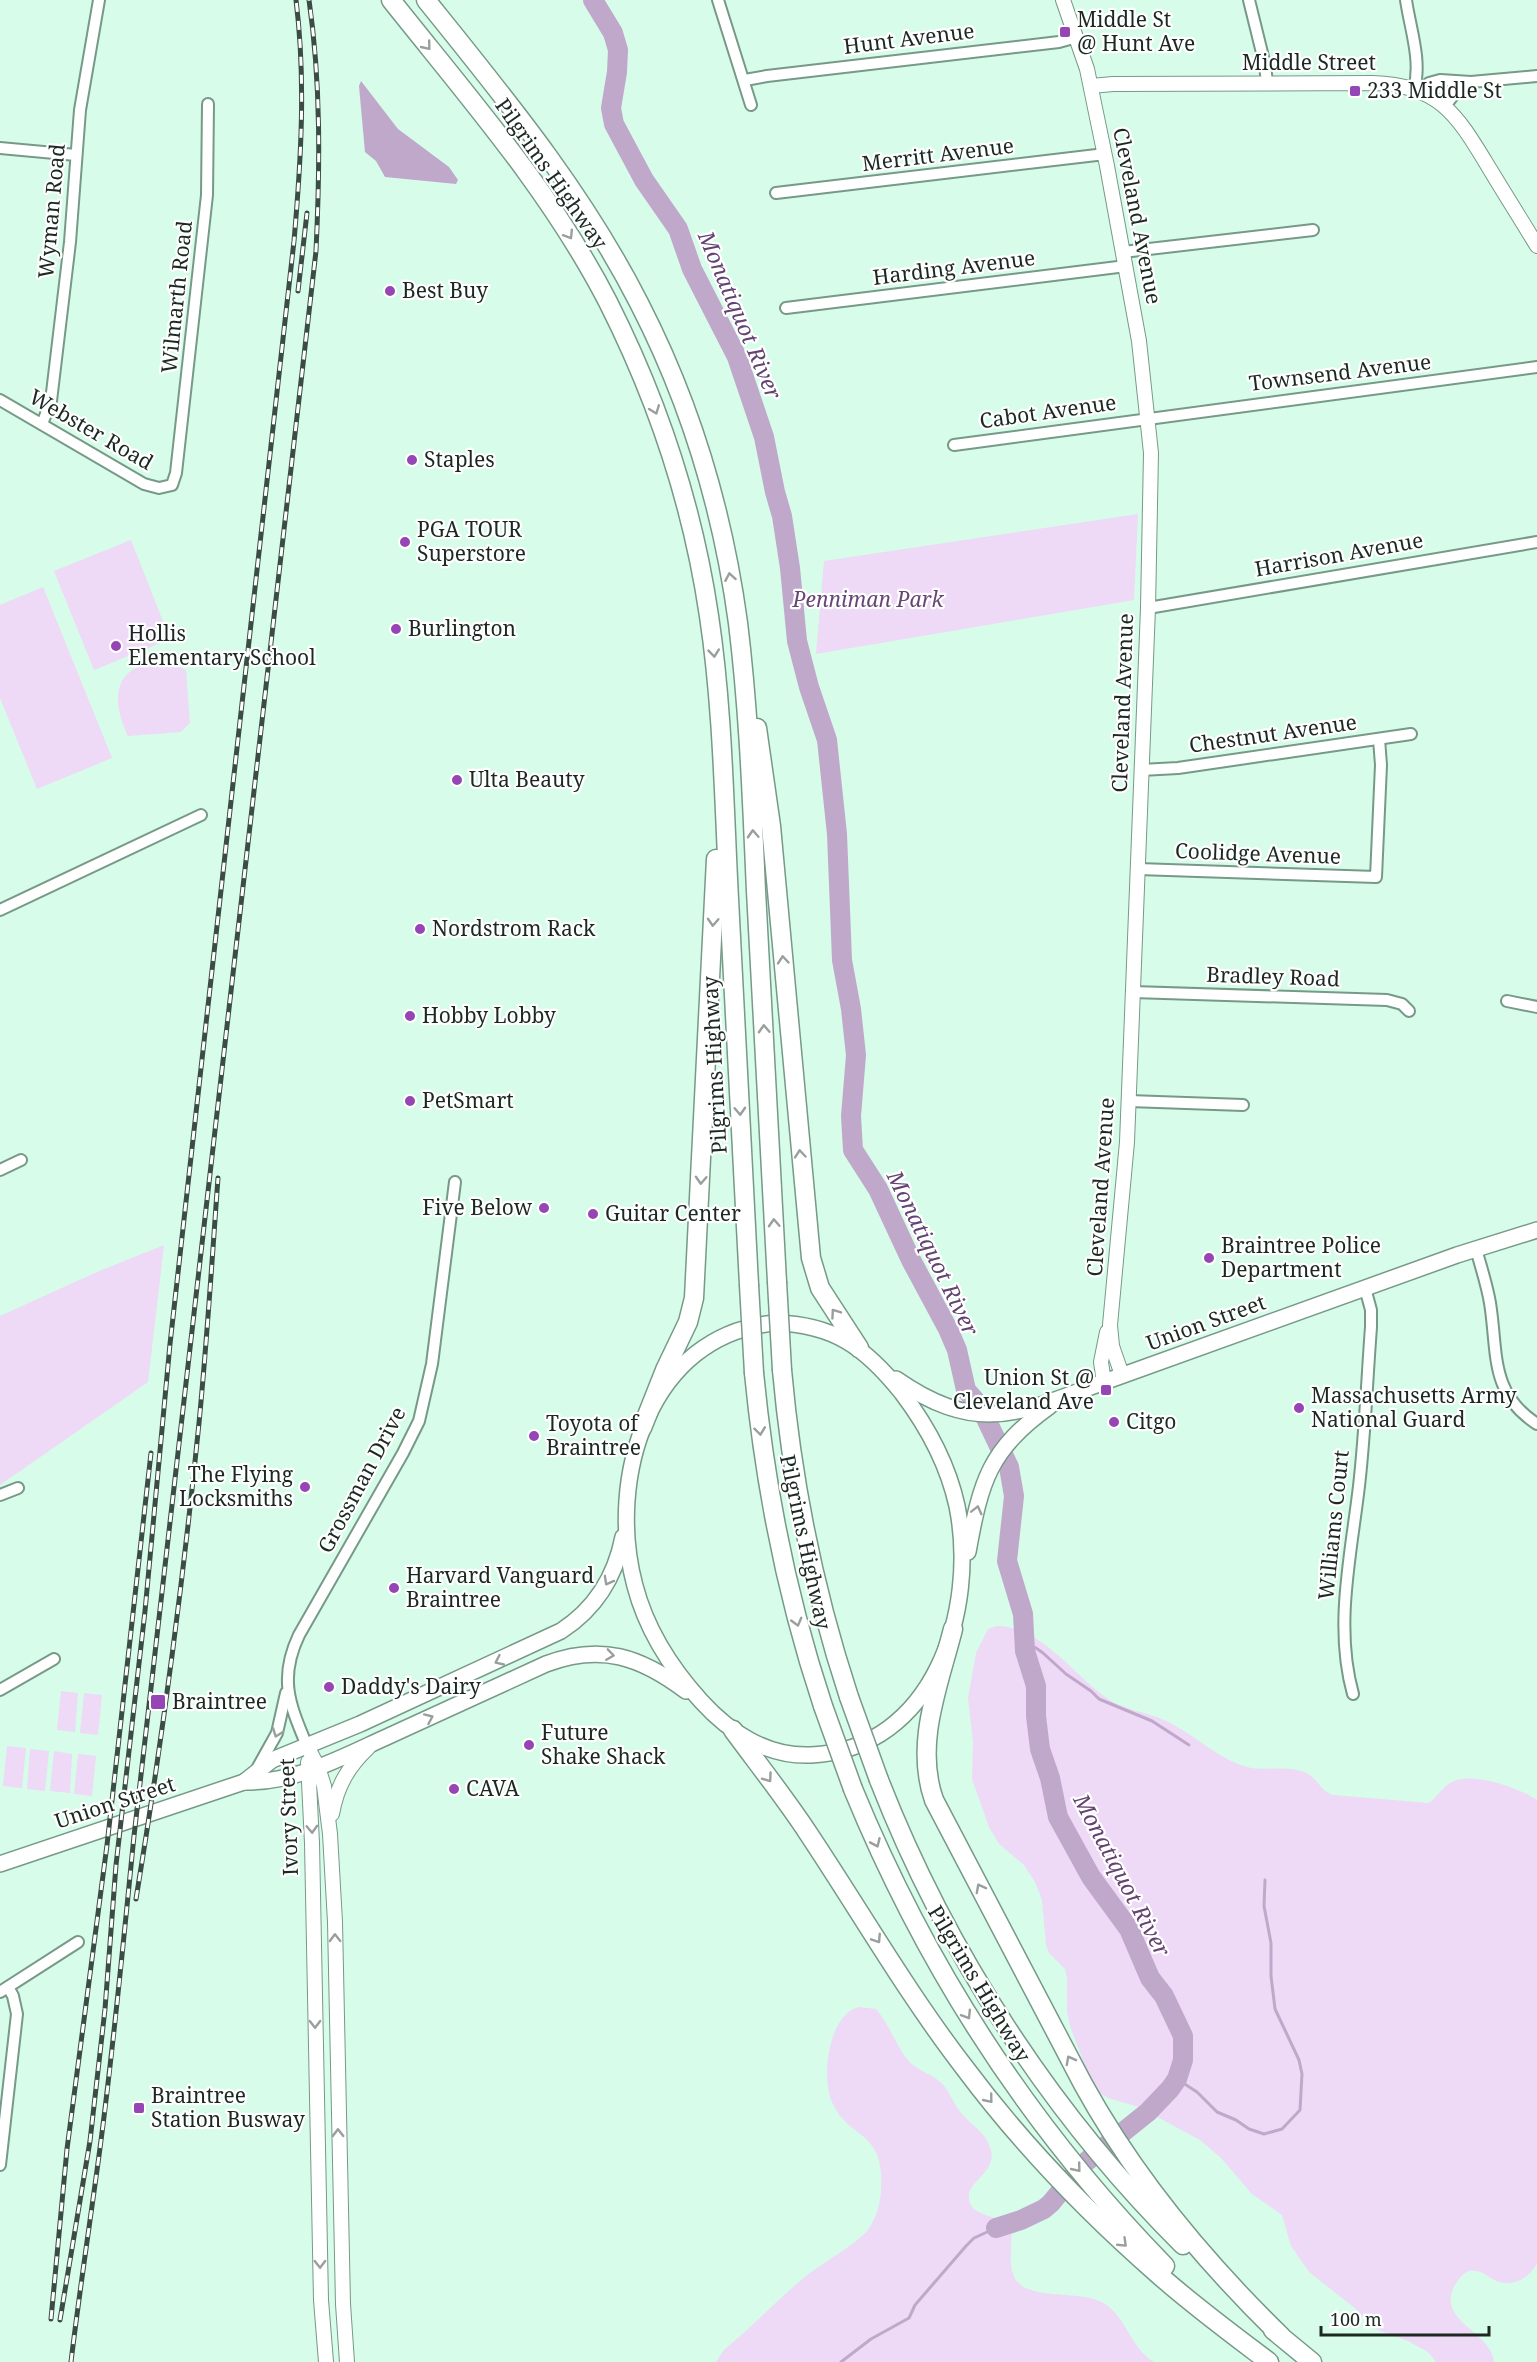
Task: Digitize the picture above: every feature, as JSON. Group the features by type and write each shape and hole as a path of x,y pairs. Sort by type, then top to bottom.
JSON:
{"highway":[{"name":"Pilgrims Highway","path":"391,0 496,131 544,197 598,285 644,379 678,475 702,575 714,656 754,1373 765,1466 780,1548 799,1629 822,1706 853,1789 900,1893 948,1984 998,2062 1059,2146 1088,2196"},
{"name":"Pilgrims Highway","path":"426,0 530,131 567,181 600,232 640,305 673,379 702,458 718,518 737,620 746,706 782,1370 793,1461 807,1541 828,1630 879,1780 916,1866 954,1939 1002,2019 1080,2128 1115,2172 1212,2275 1281,2336"},
{"path":"737,620 761,746 769,807 811,1257 820,1288 859,1348"},
{"path":"642,1428 665,1370 688,1323 694,1298 721,759"},
{"path":"953,1629 926,1740 925,1758 928,1784 938,1808 1099,2111 1130,2158 1203,2253 1281,2336 1308,2358"},
{"path":"733,1730 804,1826 951,2051 996,2108 1043,2161 1088,2196 1270,2362"}],"main road":[{"name":"Union Street","path":"875,1362 916,1392 941,1405 978,1414 1009,1412 1061,1399 1365,1288 1537,1230"},
{"path":"763,1324 799,1324 830,1331 859,1348 875,1362 918,1416 930,1435 954,1494 960,1524 962,1587 953,1629 936,1670 921,1695 904,1715 874,1738 836,1751 797,1754 771,1750 733,1730 710,1711 673,1665 642,1608 630,1561 627,1504 631,1469 642,1428 661,1392 682,1366 706,1345 739,1329 763,1324"},
{"name":"Union Street","path":"962,1587 970,1541 987,1475 998,1455 1016,1433 1061,1399"},
{"name":"Union Street","path":"0,1864 248,1778 272,1760 543,1641 578,1620 591,1607 613,1574 622,1540 627,1504"},
{"name":"Union Street","path":"248,1778 274,1782 313,1769 546,1664 569,1656 587,1654 622,1657 650,1667 710,1711"}],"street":[{"name":"Wyman Road","path":"42,424 51,401 70,242 82,93 99,0"},
{"path":"718,0 751,105"},
{"path":"1063,0 1077,37 1091,86"},
{"path":"1249,0 1265,65 1267,84"},
{"path":"1406,0 1416,60 1417,90"},
{"name":"Hunt Avenue","path":"745,80 1059,42 1077,37"},
{"path":"1417,90 1434,81 1449,79 1471,82 1537,76"},
{"path":"1445,106 1460,87 1471,82"},
{"name":"Middle Street","path":"1091,86 1113,84 1386,84 1417,90 1445,106 1461,123 1537,246"},
{"name":"Cleveland Avenue","path":"1091,86 1139,341 1149,417 1151,483 1125,1183 1110,1325 1101,1362 1104,1382"},
{"name":"Wilmarth Road","path":"165,488 172,485 176,477 205,226 208,104"},
{"path":"0,148 76,155"},
{"name":"Merritt Avenue","path":"776,193 1105,154"},
{"path":"1123,252 1313,230"},
{"name":"Harding Avenue","path":"786,308 1126,266"},
{"name":"Townsend Avenue","path":"1149,417 1537,367"},
{"name":"Webster Road","path":"0,400 144,484 165,488"},
{"name":"Cabot Avenue","path":"954,445 1149,417"},
{"name":"Harrison Avenue","path":"1148,608 1537,542"},
{"name":"Chestnut Avenue","path":"1141,770 1178,768 1411,734"},
{"name":"Coolidge Avenue","path":"1138,869 1376,877 1381,765 1379,739"},
{"path":"0,910 201,815"},
{"name":"Bradley Road","path":"1133,992 1388,1000 1402,1004 1409,1011"},
{"path":"1506,1001 1537,1007"},
{"path":"1129,1101 1243,1105"},
{"path":"0,1170 21,1160"},
{"name":"Grossman Drive","path":"307,1746 290,1704 287,1686 290,1657 299,1635 403,1453 421,1415 432,1364 455,1182"},
{"path":"1476,1249 1488,1293 1499,1377 1513,1403 1537,1424"},
{"name":"Williams Court","path":"1353,1694 1345,1661 1344,1622 1359,1483 1371,1327 1371,1310 1365,1288"},
{"name":"Cleveland Avenue","path":"1110,1325 1111,1340 1122,1375"},
{"path":"0,1495 18,1488"},
{"path":"0,1690 54,1659"},
{"path":"248,1778 278,1733 287,1686"},
{"path":"330,1834 341,1781 355,1761 375,1742"},
{"name":"Ivory Street","path":"307,1746 313,1769 327,1803 330,1834 336,1984 343,2322 347,2362"},
{"name":"Ivory Street","path":"313,1769 321,2300 326,2362"},
{"path":"313,1878 320,1948 320,1990 323,2000 331,1999 336,1984"},
{"path":"0,2165 17,2014 13,1996 4,1989 78,1942"}],"green space":[{"name":"Penniman Park","path":"1138,514 1134,600 816,654 824,561"},
{"path":"131,540 170,639 94,670 54,571"},
{"path":"43,587 112,758 37,789 0,698 0,605"},
{"path":"156,662 166,662 186,670 190,723 181,732 128,736 119,711 119,689 123,679 130,671"},
{"path":"164,1245 148,1382 0,1485 0,1316 97,1272"},
{"path":"997,1626 1013,1628 1042,1643 1114,1703 1164,1720 1225,1758 1247,1767 1299,1770 1313,1778 1333,1795 1429,1803 1450,1783 1470,1778 1507,1786 1537,1800 1537,2263 1526,2276 1511,2283 1495,2281 1481,2272 1469,2271 1457,2281 1451,2296 1452,2307 1457,2316 1484,2342 1491,2351 1494,2362 1436,2362 1428,2352 1408,2341 1373,2328 1356,2309 1309,2272 1291,2246 1282,2215 1252,2194 1221,2158 1200,2140 1139,2107 1108,2098 1100,2093 1088,2074 1070,2026 1065,1969 1049,1953 1046,1945 1042,1900 1035,1882 1024,1865 999,1844 989,1827 972,1779 973,1742 968,1698 976,1653 988,1629"},
{"path":"61,1691 78,1693 75,1732 57,1730"},
{"path":"84,1693 102,1695 98,1735 80,1733"},
{"path":"7,1746 26,1748 22,1788 3,1786"},
{"path":"30,1749 49,1751 45,1791 27,1789"},
{"path":"54,1751 72,1754 70,1793 50,1791"},
{"path":"78,1754 96,1756 92,1796 74,1794"},
{"path":"859,2007 876,2009 907,2059 940,2082 956,2107 988,2142 992,2156 990,2163 969,2192 969,2199 971,2205 979,2213 999,2220 1011,2228 1012,2269 1019,2283 1028,2289 1084,2297 1108,2306 1115,2312 1140,2350 1154,2362 716,2362 724,2350 795,2286 862,2236 870,2227 875,2216 881,2188 881,2169 877,2155 864,2137 839,2114 832,2102 827,2078 834,2034 848,2012"}],"shaded area":[{"path":"361,81 398,129 449,167 458,180 456,184 385,177 376,161 365,152 359,86"}],"waterway":[{"name":"Monatiquot River","path":"593,0 613,33 618,50 611,108 614,124 644,180 678,229 692,269 737,357 764,437 782,516 797,641 809,687 827,740 837,834 842,960 856,1055 851,1116 853,1150 878,1189 911,1260 948,1329 957,1350 966,1390 980,1406 1009,1467 1014,1496 1007,1561 1023,1614 1025,1651 1036,1686 1036,1716 1040,1749 1050,1778 1058,1817 1091,1877 1129,1929 1150,1978 1164,1996 1183,2036 1183,2060 1177,2079 1148,2112 1082,2165 1044,2209 996,2228"},
{"path":"1024,1644 1043,1653 1099,1699 1152,1721 1189,1745"},
{"path":"1177,2079 1197,2092 1217,2112 1236,2120 1249,2129 1264,2134 1282,2129 1300,2110 1302,2074 1299,2060 1275,2009 1271,1976 1271,1943 1264,1906 1265,1880"},
{"name":"Monatiquot River","path":"841,2362 871,2339 909,2318 915,2305 966,2246 974,2238 996,2228"}],"railway":[{"path":"60,2320 90,2141 105,2009 116,1865 145,1611 170,1344 294,241 299,181 302,90 296,0"},
{"path":"71,2362 118,2000 134,1836 316,251 318,125 316,62 309,0"},
{"path":"298,291 307,213"},
{"path":"136,1899 163,1721 186,1542 202,1392 218,1178"},
{"path":"51,2319 67,2149 107,1845 151,1453"}],"place":[{"name":"Middle St @ Hunt Ave","path":"1065,32"},
{"name":"233 Middle St","path":"1355,91"},
{"name":"Best Buy","path":"390,291"},
{"name":"Staples","path":"412,460"},
{"name":"PGA TOUR Superstore","path":"405,542"},
{"name":"Burlington","path":"396,629"},
{"name":"Hollis Elementary School","path":"116,646"},
{"name":"Ulta Beauty","path":"457,780"},
{"name":"Nordstrom Rack","path":"420,929"},
{"name":"Hobby Lobby","path":"410,1016"},
{"name":"PetSmart","path":"410,1101"},
{"name":"Five Below","path":"544,1208"},
{"name":"Guitar Center","path":"593,1214"},
{"name":"Braintree Police Department","path":"1209,1258"},
{"name":"Union St @ Cleveland Ave","path":"1106,1390"},
{"name":"Massachusetts Army National Guard","path":"1299,1408"},
{"name":"Citgo","path":"1114,1422"},
{"name":"Toyota of Braintree","path":"534,1436"},
{"name":"The Flying Locksmiths","path":"305,1487"},
{"name":"Harvard Vanguard Braintree","path":"394,1588"},
{"name":"Daddy's Dairy","path":"329,1687"},
{"name":"Braintree","path":"158,1702"},
{"name":"Future Shake Shack","path":"529,1745"},
{"name":"CAVA","path":"454,1789"},
{"name":"Braintree Station Busway","path":"139,2108"}]}
